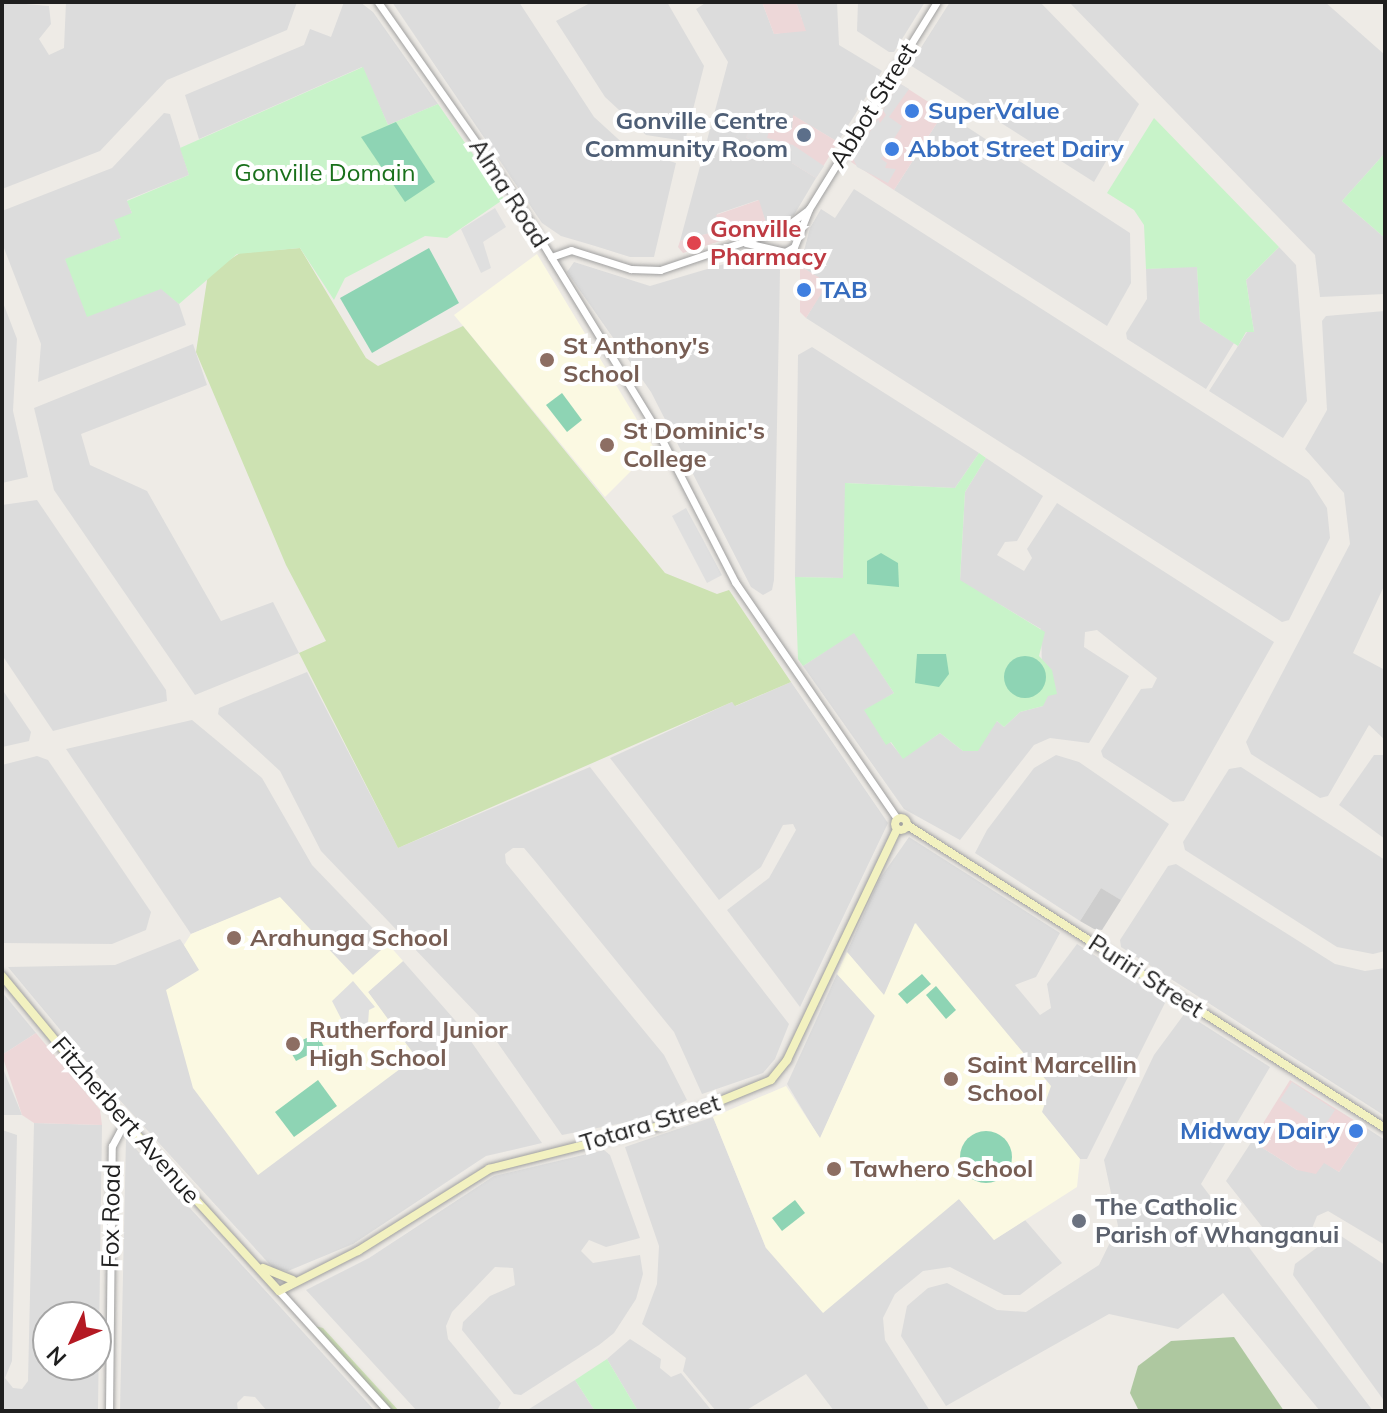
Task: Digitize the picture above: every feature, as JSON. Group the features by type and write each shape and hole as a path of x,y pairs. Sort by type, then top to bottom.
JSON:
{"main road":[{"name":"Puriri Street","path":"900,824 1385,1128"},
{"name":"Totara Street","path":"279,1291 293,1280 358,1251 489,1169 659,1126 771,1080 787,1060 900,824"},
{"name":"Fitzherbert Avenue","path":"2,976 125,1122 279,1291"},
{"name":"Fitzherbert Avenue","path":"253,1262 293,1280"}],"street":[{"name":"Alma Road","path":"378,2 551,257 566,250 653,271 780,230"},
{"name":"Abbot Street","path":"795,244 809,209 937,2"},
{"name":"Abbot Street","path":"780,230 809,209"},
{"path":"774,246 780,230 794,233 795,244"},
{"name":"Alma Road","path":"746,243 774,246 785,252 795,244"},
{"name":"Puriri Street","path":"551,257 660,436 755,612 900,824"},
{"name":"Fox Road","path":"109,1411 112,1146 125,1122"},
{"name":"Fitzherbert Avenue","path":"279,1291 388,1411"}],"shaded area":[{"path":"2,2 49,6 51,24 39,39 49,55 64,48 66,2 297,2 287,30 167,80 100,151 2,189"},
{"path":"344,2 360,2 373,12 438,104 388,125 362,67 199,139 185,95 304,45 310,29 331,37"},
{"path":"392,2 519,2 594,117 628,148 676,163 654,257 630,257 561,236 542,223"},
{"path":"592,2 667,2 704,66 685,141 646,135 605,97 556,21"},
{"path":"707,2 762,2 774,34 795,31 802,20 796,2 837,2 839,45 882,71 838,142 794,116 793,130 752,119 747,138 793,151 792,163 816,178 794,215 767,226 758,200 717,214 721,230 680,241 728,62 696,9"},
{"path":"762,2 796,2 806,31 774,34"},
{"path":"858,2 925,2 894,52 889,52 857,31"},
{"path":"950,2 1040,2 1139,104 1094,182 910,65"},
{"path":"1069,2 1325,2 1385,55 1385,153 1342,201 1385,238 1385,294 1320,297 1315,255"},
{"path":"899,83 944,112 894,190 851,162"},
{"path":"899,83 909,89 889,117 902,126 881,159 887,163 885,168 896,169 888,183 857,167 853,158 878,119 880,123 886,115 883,110"},
{"path":"944,112 1130,233 1131,283 1107,326 894,190"},
{"path":"164,113 170,114 189,175 127,200 132,213 121,238 65,260 162,289 179,304 186,325 38,382 41,344 2,243 2,211 112,168"},
{"path":"793,115 838,142 816,178 792,163 792,151 746,138 752,119 792,129"},
{"path":"752,119 771,124 767,138 793,145 824,166 816,178 792,163 792,151 746,138"},
{"path":"854,189 1309,480 1327,508 1330,538 1289,620 1282,622 806,318 827,283 800,266 810,228 821,209 835,218"},
{"path":"759,200 767,226 683,253 678,247 680,241 721,230 716,215"},
{"path":"495,208 506,227 483,242 491,268 481,273 461,229"},
{"path":"1279,247 1296,265 1307,401 1283,438 1209,391 1247,332 1254,332 1246,280"},
{"path":"768,251 780,270 774,580 772,590 763,595 751,587 651,392 567,272 574,262 650,286"},
{"name":"St Anthony's School","path":"537,254 654,448 605,497 454,315"},
{"path":"800,266 828,283 806,318 800,312"},
{"path":"1197,266 1200,321 1234,343 1206,389 1127,339 1126,333 1147,299 1146,269"},
{"path":"2,300 17,339 13,411 28,477 2,483"},
{"path":"1385,311 1385,584 1353,653 1385,670 1385,740 1369,725 1328,796 1320,798 1251,754 1246,742 1350,544 1344,493 1305,449 1327,410 1322,321 1326,316"},
{"path":"193,344 207,385 81,434 90,465 147,491 221,621 273,602 299,653 195,695 54,490 34,408"},
{"path":"812,347 979,453 955,488 846,483 843,578 795,577 798,355"},
{"path":"986,458 1043,496 1017,541 1005,542 997,555 1024,571 1032,558 1027,549 1057,503 1274,642 1184,801 1173,802 1103,757 1101,751 1141,689 1152,688 1157,678 1097,630 1085,632 1084,647 1129,676 1089,743 1050,738 1034,745 960,840 904,809 803,666 854,632 894,693 865,711 903,758 940,733 963,751 997,721 1004,727 1020,712 1043,706 1041,629 960,581 965,492"},
{"path":"37,500 166,690 167,701 53,731 2,655 2,505"},
{"path":"686,508 722,575 707,583 672,516"},
{"path":"307,672 398,848 590,767 789,1024 775,1059 763,1073 702,1094 674,1032 524,848 513,848 505,854 506,863 664,1055 687,1100 658,1116 562,1135 479,1016 321,851 280,771 218,714 219,708"},
{"path":"791,682 888,823 800,1007 727,910 769,878 796,830 793,824 783,825 761,867 719,900 610,758 732,702 736,706"},
{"path":"2,689 31,732 29,741 2,747"},
{"path":"192,720 262,778 312,865 388,944 353,975 253,909 191,934 66,749"},
{"path":"1056,755 1079,762 1169,824 1121,900 1101,888 1080,921 975,853 987,830 1034,768"},
{"path":"1374,755 1385,755 1385,839 1339,805"},
{"path":"37,756 48,760 151,912 146,930 112,944 2,943 2,765"},
{"path":"1241,767 1385,860 1385,951 1373,954 1337,947 1185,850 1183,842 1229,769"},
{"path":"909,837 1060,933 1036,977 1015,985 1040,1015 1051,1008 1047,984 1077,944 1166,1001 1087,1159 1080,1159 1042,1112 916,923 884,996 847,952 879,880"},
{"path":"1176,864 1335,964 1365,971 1385,968 1385,1116 1121,947 1120,940 1168,866"},
{"path":"1101,888 1121,900 1102,930 1080,921"},
{"name":"Rutherford Junior High School","path":"280,897 353,975 388,944 403,961 368,992 416,1057 258,1175 193,1088 166,990 199,970 184,945 191,934"},
{"path":"915,923 1051,1086 1042,1112 1080,1159 1077,1187 994,1240 959,1199 823,1313 766,1248 713,1117 786,1086 820,1138 875,1016 837,974 847,952 884,995"},
{"path":"180,939 200,970 415,1057 368,992 403,961 461,1027 542,1143 486,1156 353,1244 288,1271 273,1268 107,1086 8,967 115,965"},
{"path":"837,974 875,1015 820,1139 787,1084"},
{"path":"353,981 375,1007 369,1010 368,1024 349,1034 332,1001"},
{"path":"2,992 36,1033 2,1055"},
{"path":"1185,1013 1270,1067 1201,1184 1373,1411 1320,1411 1223,1293 1178,1329 1109,1314 946,1406 901,1336 907,1306 928,1288 947,1283 997,1310 1026,1312 1099,1265 1118,1226 1104,1160 1154,1055"},
{"path":"36,1033 100,1110 102,1125 34,1123 22,1115 2,1055"},
{"path":"2,1066 22,1115 2,1115"},
{"path":"1290,1080 1368,1129 1339,1172 1324,1163 1316,1174 1297,1170 1252,1141"},
{"path":"1292,1082 1335,1110 1313,1143 1302,1135 1311,1121 1280,1100"},
{"path":"713,1117 766,1248 959,1199 994,1240 1025,1220 1062,1263 1020,1295 1004,1295 950,1267 923,1271 895,1294 883,1318 885,1340 930,1411 834,1411 806,1374 745,1411 716,1411 683,1371 686,1358 642,1324 657,1284 659,1246 625,1147"},
{"path":"34,1123 102,1125 100,1301 32,1301 32,1381 98,1381 98,1411 2,1411 2,1130 17,1135 12,1361 5,1378 13,1388 22,1389 28,1381"},
{"path":"1368,1129 1385,1140 1385,1245 1328,1211 1317,1216 1311,1231 1281,1251 1226,1181 1252,1141 1297,1170 1324,1162 1339,1172"},
{"path":"126,1138 375,1411 267,1411 255,1397 244,1396 237,1403 238,1411 120,1411"},
{"path":"604,1150 610,1155 640,1238 606,1247 589,1240 581,1251 593,1263 640,1255 643,1274 636,1299 614,1333 599,1345 521,1395 514,1394 462,1330 463,1322 490,1296 515,1285 513,1268 495,1267 452,1312 446,1326 448,1339 501,1403 497,1411 417,1411 306,1290 369,1258 494,1176"},
{"path":"1341,1236 1385,1265 1385,1402 1293,1275 1295,1264 1327,1240"},
{"path":"630,1339 661,1359 660,1368 671,1377 681,1373 712,1411 638,1411 607,1359"},
{"path":"575,1380 595,1411 526,1411"}],"green space":[{"name":"Gonville Domain","path":"363,67 388,125 438,104 504,199 447,238 425,236 345,278 334,300 300,248 237,254 179,304 161,289 87,317 65,259 121,238 114,220 132,213 127,201 189,175 180,148"},
{"path":"1154,118 1279,247 1246,280 1254,332 1246,332 1238,346 1200,321 1197,267 1146,269 1144,225 1134,210 1107,193"},
{"path":"396,122 435,182 405,202 361,137"},
{"path":"1385,153 1385,238 1342,201"},
{"path":"300,248 366,358 378,366 463,326 665,573 717,594 729,590 791,682 735,706 732,702 398,848 299,653 326,641 286,565 196,352 208,274 240,253"},
{"path":"429,248 459,303 372,353 340,298"},
{"path":"562,393 582,420 567,432 546,405"},
{"path":"979,453 986,458 965,492 960,580 1045,632 1039,656 1052,670 1057,694 1048,696 1043,706 1020,712 1004,727 997,721 978,751 963,751 940,733 903,759 891,742 886,745 864,710 894,693 854,633 803,666 798,659 795,577 843,578 845,483 955,488"},
{"path":"881,553 898,563 899,587 867,584 867,561"},
{"path":"917,654 946,654 949,674 939,687 915,683"},
{"path":"1025,656 1040,662 1046,677 1040,692 1025,698 1010,692 1004,677 1010,662"},
{"path":"922,974 931,984 907,1004 898,994"},
{"path":"936,986 956,1010 946,1019 926,995"},
{"path":"317,1033 324,1047 296,1061 288,1047"},
{"path":"318,1080 337,1106 294,1137 275,1112"},
{"path":"986,1131 1004,1139 1012,1157 1004,1175 986,1183 968,1175 960,1157 968,1139"},
{"path":"795,1200 805,1213 782,1231 772,1218"},
{"path":"315,1326 323,1328 399,1411 393,1411"},
{"path":"1234,1337 1284,1411 1139,1411 1130,1393 1138,1366 1171,1341"},
{"path":"607,1359 638,1411 595,1411 575,1380"}],"place":[{"name":"SuperValue","path":"912,111"},
{"name":"Gonville Centre Community Room","path":"804,135"},
{"name":"Abbot Street Dairy","path":"892,149"},
{"name":"Gonville Pharmacy","path":"694,243"},
{"name":"TAB","path":"804,290"},
{"name":"St Anthony's School","path":"547,360"},
{"name":"St Dominic's College","path":"607,445"},
{"name":"Arahunga School","path":"234,938"},
{"name":"Rutherford Junior High School","path":"293,1044"},
{"name":"Saint Marcellin School","path":"951,1079"},
{"name":"Midway Dairy","path":"1356,1131"},
{"name":"Tawhero School","path":"834,1169"},
{"name":"The Catholic Parish of Whanganui","path":"1079,1221"}]}
